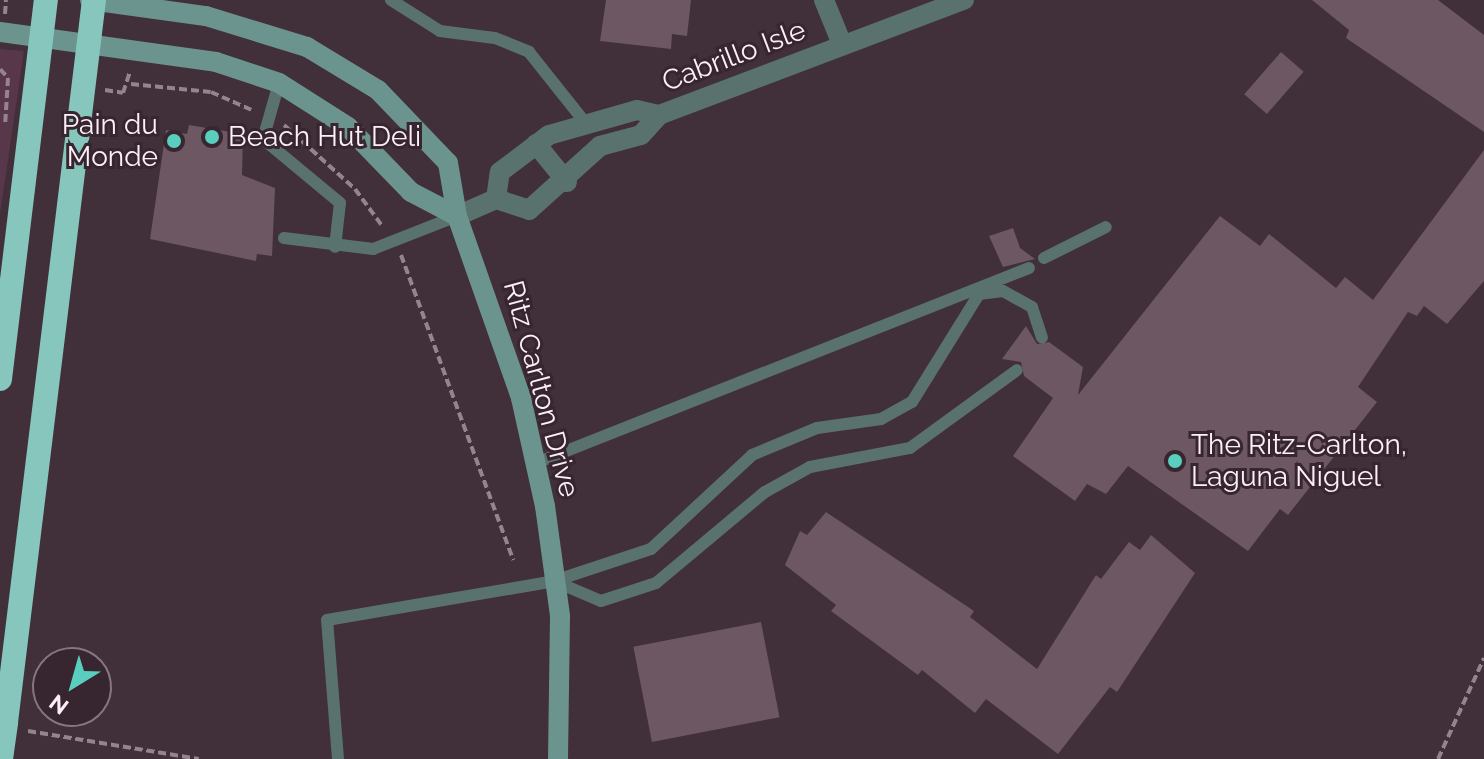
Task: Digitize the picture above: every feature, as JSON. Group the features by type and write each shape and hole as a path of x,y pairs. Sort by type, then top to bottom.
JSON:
{"highway":[{"path":"0,379 46,0"},
{"path":"1,759 16,726 92,0"}],"street":[{"name":"Ritz Carlton Drive","path":"92,0 206,16 307,47 416,123 448,163 457,216 483,276 536,463 554,581 563,680 558,759"},
{"path":"824,0 842,44"},
{"name":"Cabrillo Isle","path":"600,146 641,135 659,115 964,0"},
{"path":"0,32 88,40 216,62 279,83 348,127 411,192 457,216 496,199 529,210 567,182 600,146 587,125"},
{"name":"Cabrillo Isle","path":"496,199 500,172 536,144 637,110 659,115"},
{"path":"536,144 567,182"}],"lane":[{"path":"391,0 440,31 495,38 529,52 587,125"},
{"path":"279,83 263,139 340,203 335,247"},
{"path":"284,238 335,247 395,245 457,216"},
{"path":"1044,258 1106,227"},
{"path":"536,463 1029,268"},
{"path":"338,759 327,620 554,581 651,549 752,455 817,428 881,419 912,402 979,294 1003,291 1032,307 1042,337"},
{"path":"554,581 601,601 656,583 765,492 810,467 910,448 1017,370"}],"path":[{"path":"0,69 8,78"},
{"path":"131,84 211,92 269,118 355,189 395,245 416,283 513,560"},
{"path":"1438,759 1484,658"},
{"path":"16,726 199,759"}],"shaded area":[{"path":"0,49 24,51 0,214"}],"building":[{"path":"606,0 691,0 687,36 672,34 671,49 600,41"},
{"path":"1312,0 1438,0 1484,35 1484,132 1346,38 1349,30"},
{"path":"1281,52 1304,72 1267,114 1244,94"},
{"path":"189,125 243,134 242,175 275,188 272,256 257,254 256,261 150,239 166,130 187,134"},
{"name":"The Ritz-Carlton, Laguna Niguel","path":"1484,150 1484,281 1447,324 1424,306 1417,316 1408,312 1358,387 1377,402 1288,515 1280,509 1248,551 1128,466 1106,494 1087,484 1075,501 1013,456 1053,398 1024,376 1021,362 1002,359 1026,326 1037,344 1049,342 1083,367 1078,395 1220,216 1260,246 1269,234 1336,288 1345,277 1373,300"},
{"path":"1013,228 1020,248 1035,259 1003,267 989,236"},
{"path":"826,512 974,611 970,617 1037,669 1096,575 1101,579 1129,542 1140,550 1151,535 1195,573 1117,692 1110,687 1058,754 986,699 975,713 922,670 918,675 831,611 836,605 785,565 800,531 807,535"},
{"path":"761,622 780,717 652,742 633,647"}],"place":[{"name":"Beach Hut Deli","path":"212,137"},
{"name":"Pain du Monde","path":"174,141"},
{"name":"The Ritz-Carlton, Laguna Niguel","path":"1175,461"}]}
